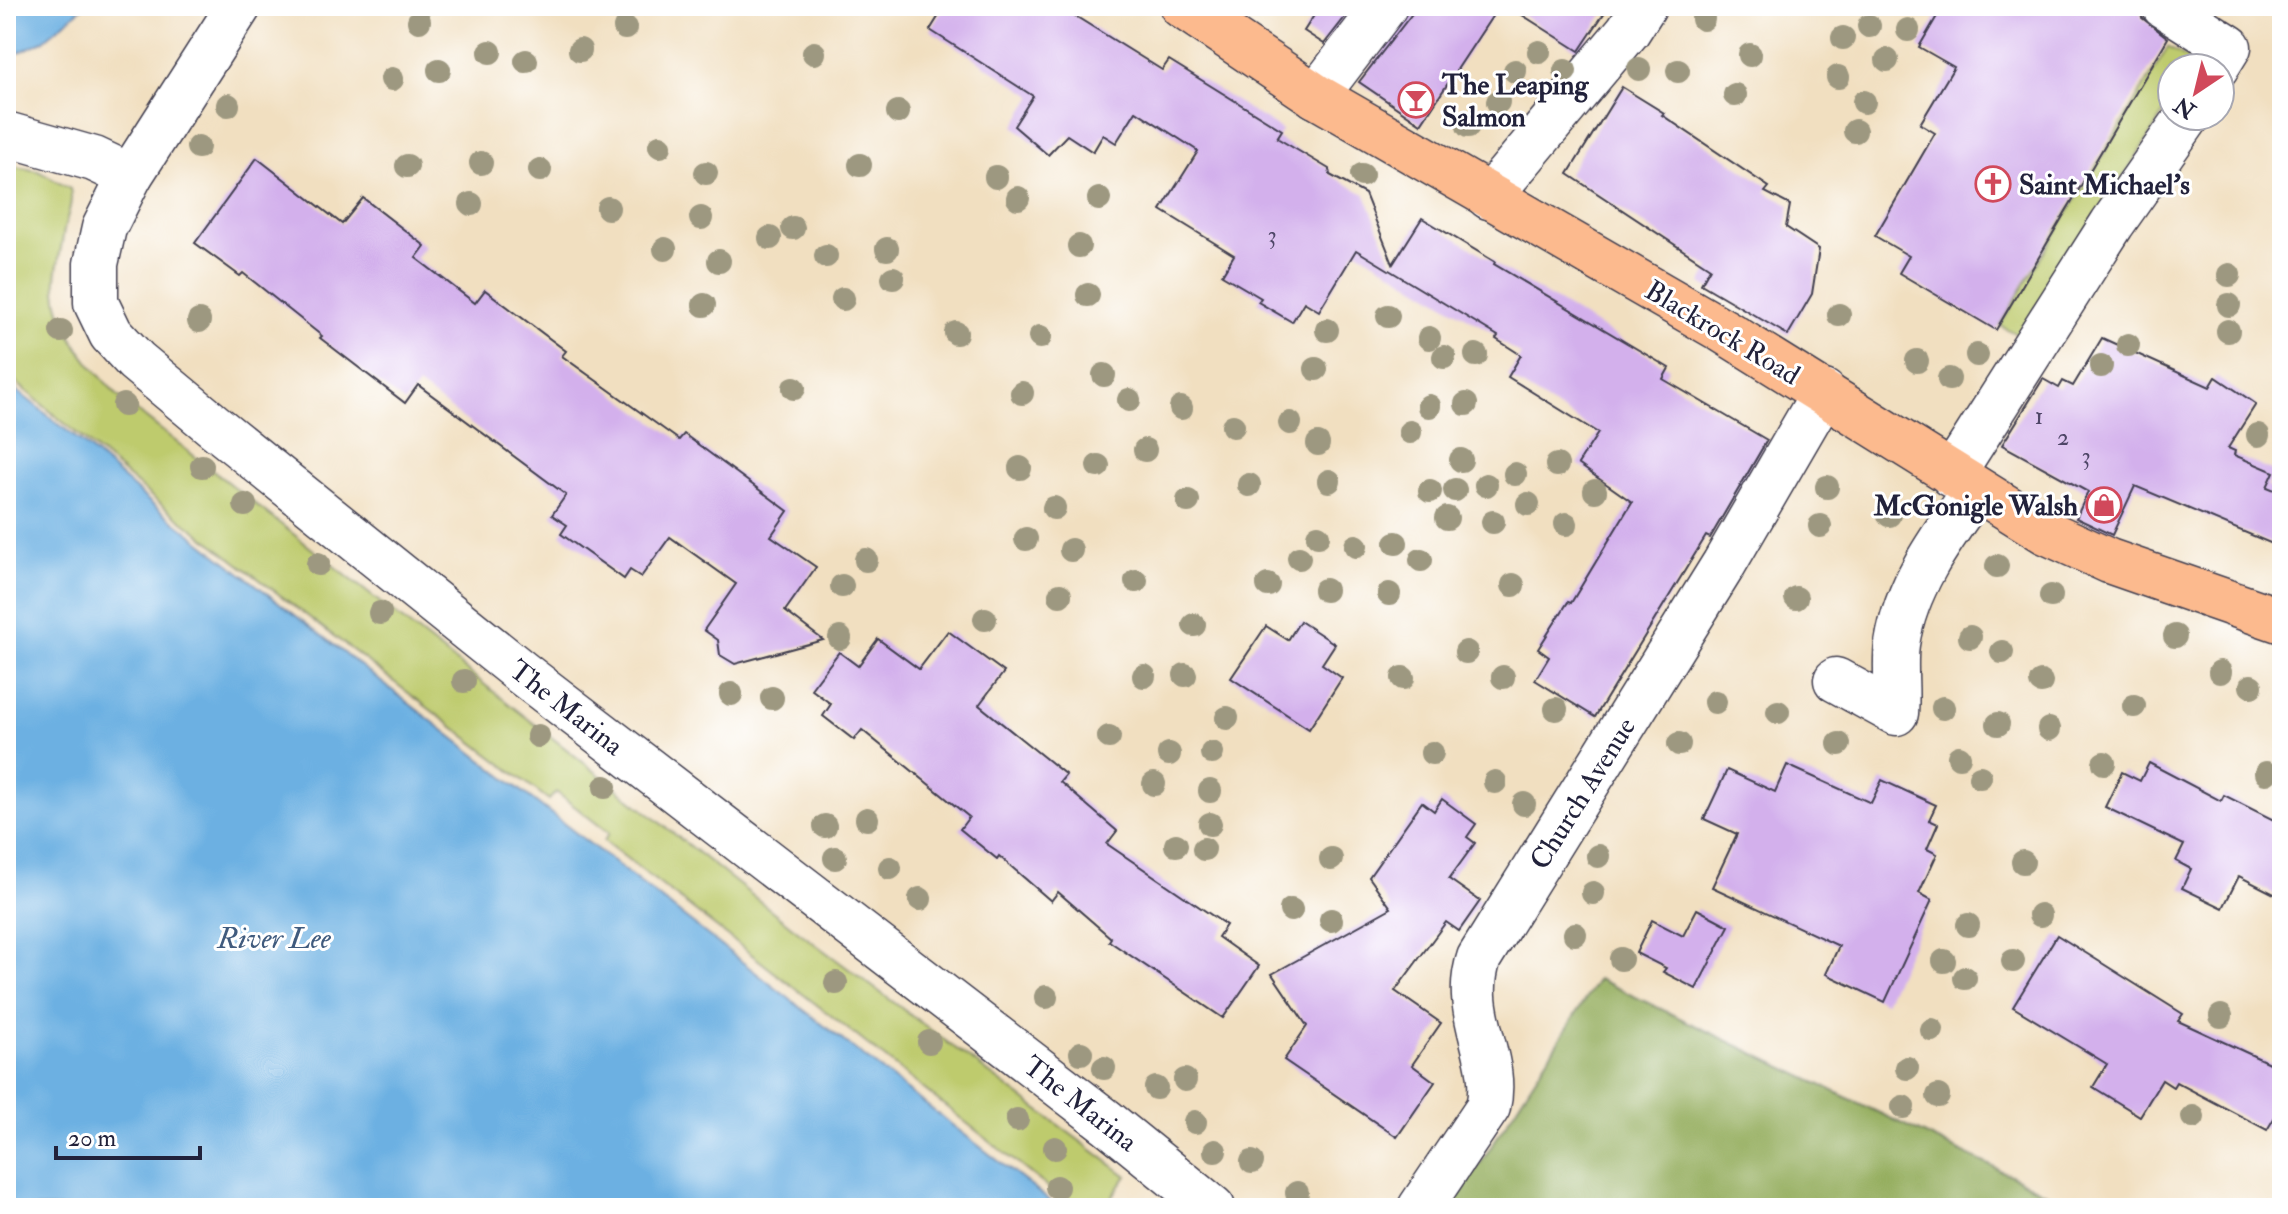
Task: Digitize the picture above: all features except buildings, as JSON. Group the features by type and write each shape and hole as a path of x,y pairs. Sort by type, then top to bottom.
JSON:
{"main road":[{"name":"Blackrock Road","path":"1182,6 1316,96 1824,392 2010,512 2077,547 2172,585 2282,621"}],"street":[{"name":"The Marina","path":"239,6 130,176 104,228 96,264 96,303 111,334 136,361 522,673 1107,1122 1213,1208"},
{"path":"1316,96 1385,6"},
{"path":"1489,197 1628,31 1644,6"},
{"path":"2164,6 2229,47 2226,52"},
{"path":"1836,680 1896,713 1897,646 1906,608 1940,540 1964,482 2112,224 2177,132"},
{"path":"6,134 94,159 130,176"},
{"name":"Church Avenue","path":"1420,1208 1488,1107 1492,1090 1475,1013 1474,974 1479,958 1724,564 1824,392"}],"green space":[{"path":"2156,67 2156,125 2018,335 2000,325"},
{"path":"6,165 38,171 70,189 70,206 56,279 60,312 75,343 118,396 795,929 1127,1176 1104,1208 1074,1208 604,841 609,833 556,792 549,800 158,502 6,374"},
{"path":"1598,979 2014,1177 2076,1208 1452,1208"}],"water":[{"path":"6,6 84,6 43,41 6,59"},
{"name":"River Lee","path":"6,382 152,504 1059,1208 6,1208"}],"place":[{"name":"The Leaping Salmon","path":"1416,100"},
{"name":"Saint Michael's","path":"1993,184"},
{"name":"McGonigle Walsh","path":"2104,505"}]}
